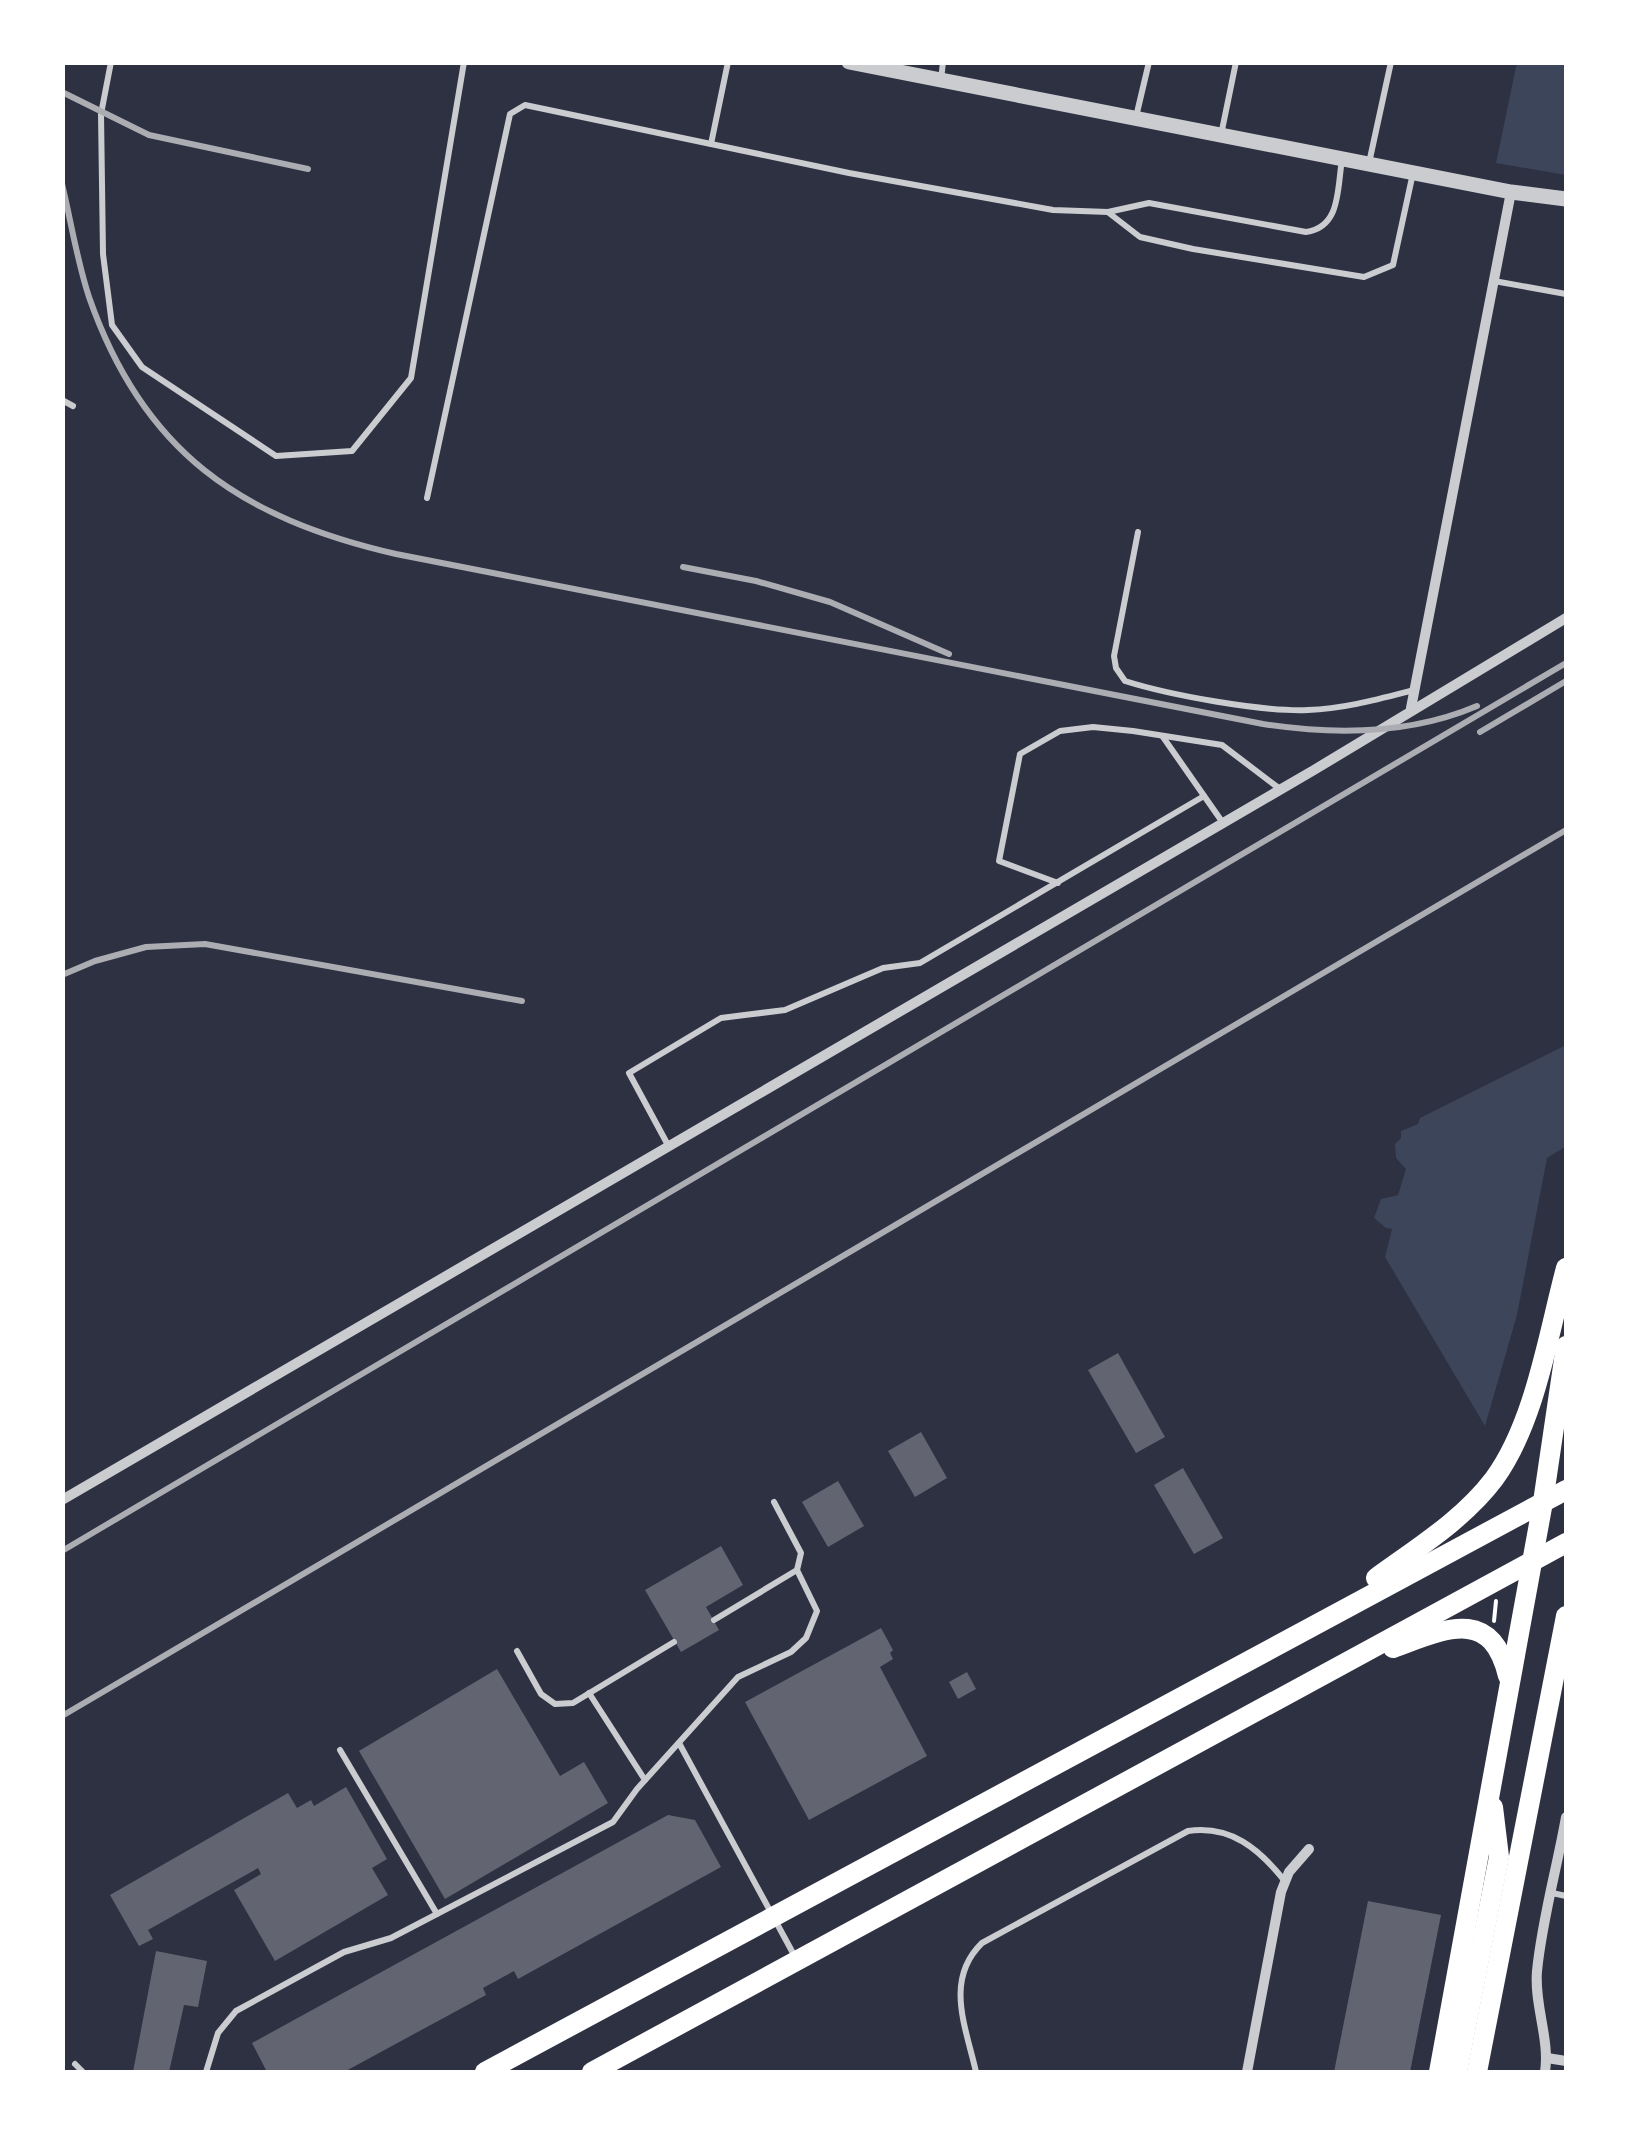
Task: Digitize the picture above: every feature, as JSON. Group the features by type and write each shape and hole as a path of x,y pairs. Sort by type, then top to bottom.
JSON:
{"main road":[{"path":"1314,1623 1434,1537 1494,1480 1517,1438 1530,1403 1566,1268"},
{"path":"1439,2072 1532,1561 1566,1346"},
{"path":"485,2072 1566,1490"},
{"path":"592,2072 1566,1543"},
{"path":"1477,2072 1566,1616"},
{"path":"1330,1671 1457,1627 1491,1638 1509,1680"},
{"path":"1552,1689 1566,1642"},
{"path":"1457,2072 1499,1857 1491,1780"}],"street":[{"path":"850,62 1511,192 1566,198"},
{"path":"1411,708 1511,192"},
{"path":"62,1500 1223,823 1566,618"},
{"path":"1544,2072 1547,2058 1536,1984 1566,1820"},
{"path":"1247,2072 1285,1881 1309,1849"},
{"path":"1547,2058 1566,2061"}],"lane":[{"path":"110,62 102,114 104,254 112,325 142,367 276,456 352,451 411,378 464,62"},
{"path":"710,145 728,62"},
{"path":"942,80 943,62"},
{"path":"1136,118 1149,62"},
{"path":"1220,135 1236,62"},
{"path":"1369,164 1391,62"},
{"path":"426,498 510,114 525,105 849,173 1053,210 1108,212 1149,202 1306,232 1320,230 1328,223 1342,159"},
{"path":"1108,212 1140,237 1364,277 1393,265 1413,172"},
{"path":"1494,281 1566,294"},
{"path":"62,400 73,406"},
{"path":"1138,532 1114,656 1116,668 1125,680 1166,691 1298,710 1352,704 1415,690"},
{"path":"1060,884 1000,861 1020,754 1060,731 1093,727 1222,745 1280,789"},
{"path":"1162,736 1223,823"},
{"path":"668,1146 629,1073 721,1018 785,1010 883,968 920,963 1204,796"},
{"path":"206,2072 218,2033 236,2011 344,1952 391,1938 613,1822 645,1780 738,1677 790,1652 806,1638 817,1611 797,1570 801,1553 774,1502"},
{"path":"714,1620 797,1570"},
{"path":"517,1651 541,1694 554,1704 572,1703 674,1642"},
{"path":"589,1693 645,1780"},
{"path":"678,1743 798,1961"},
{"path":"340,1750 437,1914"},
{"path":"976,2072 958,1994 966,1962 982,1943 1188,1831 1219,1831 1249,1843 1285,1881"},
{"path":"1552,1893 1566,1896"},
{"path":"75,2064 82,2072"}],"path":[{"path":"1492,1626 1498,1603"}],"shaded area":[{"path":"1517,62 1566,63 1566,175 1496,163"},
{"path":"1566,1045 1565,1147 1547,1158 1517,1315 1485,1426 1385,1257 1392,1229 1374,1218 1381,1199 1398,1195 1406,1169 1396,1158 1395,1144 1401,1131"}],"building":[{"path":"1118,1353 1165,1437 1136,1453 1088,1370"},
{"path":"921,1432 947,1478 915,1497 888,1451"},
{"path":"1183,1468 1223,1538 1194,1554 1154,1485"},
{"path":"838,1481 864,1526 828,1547 802,1502"},
{"path":"721,1546 743,1585 706,1607 719,1630 681,1652 645,1590"},
{"path":"881,1628 893,1650 893,1659 880,1667 927,1756 809,1820 745,1702"},
{"path":"497,1669 560,1776 584,1762 608,1803 445,1899 359,1751"},
{"path":"967,1672 976,1689 958,1699 949,1682"},
{"path":"346,1787 387,1859 372,1868 388,1895 275,1961 234,1890 261,1874 258,1868 148,1930 153,1939 139,1946 110,1895 288,1793 297,1808 311,1800 314,1806"},
{"path":"668,1815 695,1820 721,1867 518,1979 514,1971 483,1988 486,1995 344,2072 267,2072 252,2043"},
{"path":"1368,1901 1441,1915 1410,2072 1334,2072"},
{"path":"156,1951 207,1961 198,2007 184,2005 169,2072 133,2072"}],"railway":[{"path":"62,92 149,135 308,169"},
{"path":"62,184 89,297 111,351 138,397 169,437 204,470 245,498 340,539 396,554 1263,724 1371,730 1425,723 1477,706"},
{"path":"683,567 756,581 830,602 949,654"},
{"path":"62,1551 1566,663"},
{"path":"1480,732 1566,681"},
{"path":"62,1716 1566,830"},
{"path":"62,975 146,947 205,944 522,1001"}]}
